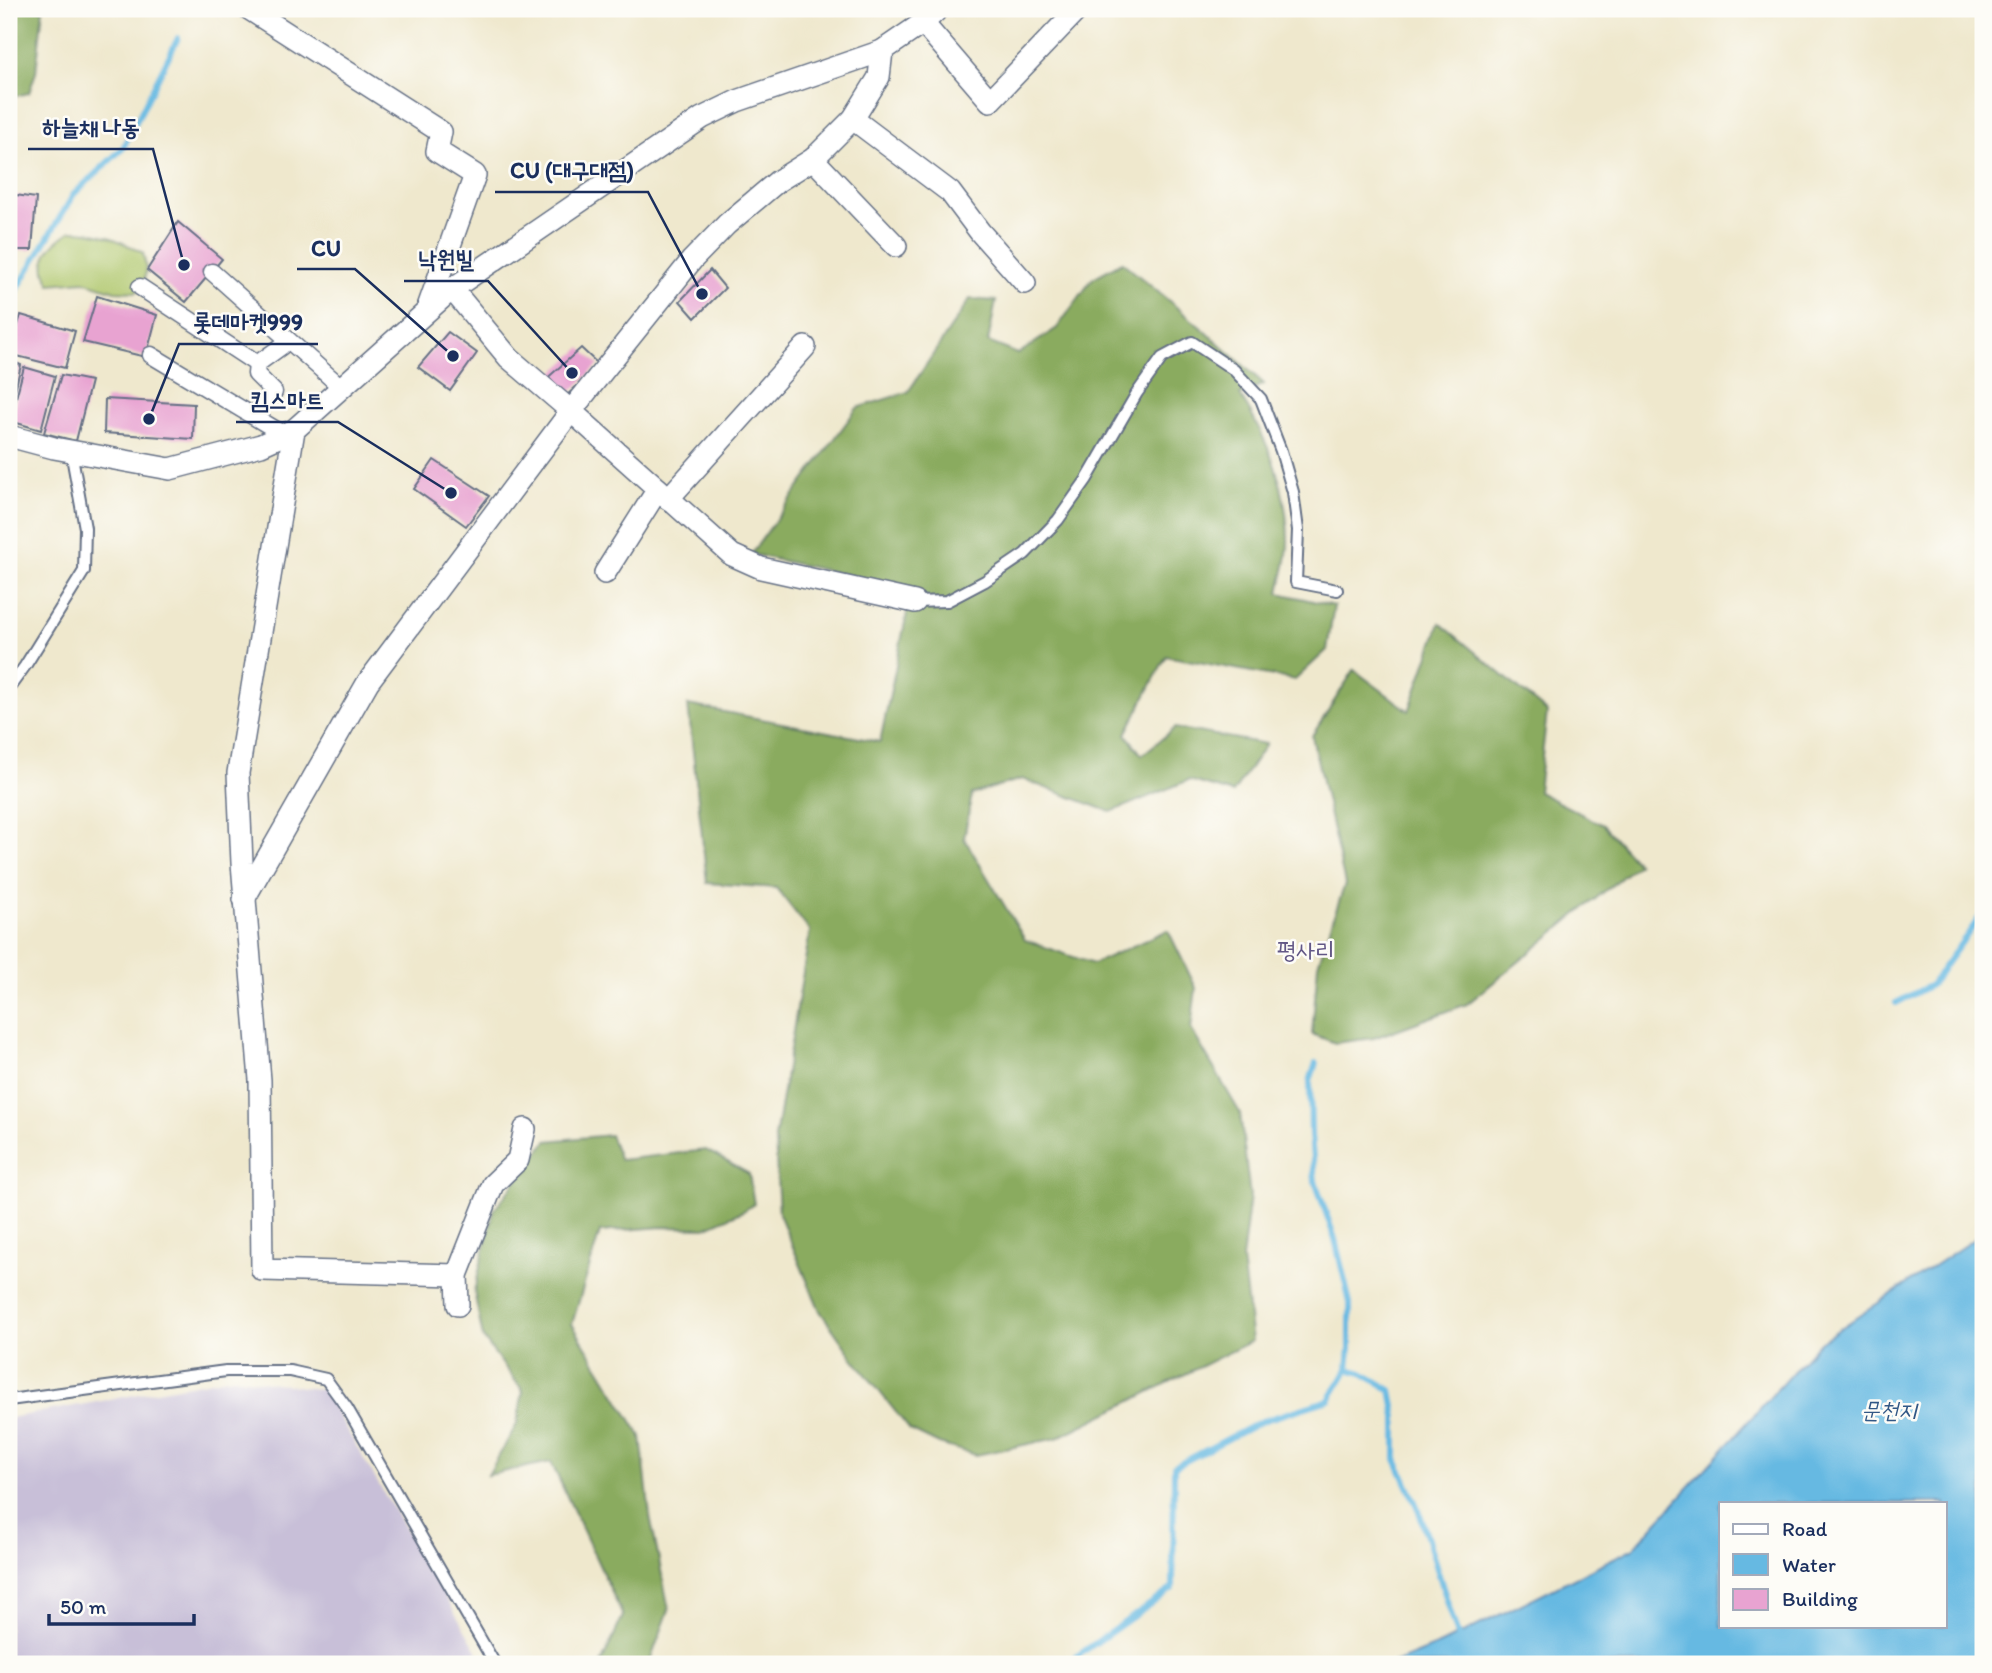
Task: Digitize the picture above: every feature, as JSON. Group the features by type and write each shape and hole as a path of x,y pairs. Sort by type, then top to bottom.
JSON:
{"street":[{"path":"249,9 441,132 437,152 475,175 425,313"},
{"path":"9,436 71,451 170,469 261,444 288,432 452,289 702,118 737,102 882,51 931,16 990,101 1078,9"},
{"path":"244,899 368,682 571,411 692,260 727,224 778,181 813,159 853,119 879,77 882,51"},
{"path":"853,119 950,192 980,232 1026,283"},
{"path":"813,159 896,246"},
{"path":"211,276 338,390 282,346 211,276"},
{"path":"140,288 257,364"},
{"path":"452,289 509,358 732,555 774,571 915,602"},
{"path":"253,416 274,392 256,374 257,364 282,346"},
{"path":"605,573 663,494 805,347"},
{"path":"151,355 253,416 288,432"},
{"path":"288,432 238,773 244,899 260,1080 262,1270 457,1275"},
{"path":"458,1305 457,1275 493,1185 517,1160 525,1129"}],"lane":[{"path":"915,602 947,601 985,581 1026,554 1058,520 1087,479 1137,393 1162,358 1192,342 1234,370 1261,399 1293,492 1298,530 1296,582 1337,590"},
{"path":"9,688 84,571 85,528 71,451"},
{"path":"9,1400 226,1371 290,1371 326,1379 347,1408 495,1664"}],"shaded area":[{"path":"233,1377 323,1390 485,1664 9,1664 9,1418"}],"green space":[{"path":"9,9 43,9 36,72 29,93 16,96 9,94"},
{"path":"71,231 91,232 108,237 143,253 146,273 137,292 115,291 84,281 50,284 44,267 47,253"},
{"path":"1122,262 1264,384 1240,395 1267,446 1284,500 1288,546 1279,593 1334,606 1327,650 1295,680 1166,656 1126,734 1142,755 1175,728 1266,744 1233,793 1189,780 1111,812 1022,779 972,794 964,838 1025,940 1093,964 1168,930 1196,988 1191,1029 1240,1113 1250,1196 1242,1259 1252,1341 1057,1438 976,1455 939,1444 910,1430 820,1311 779,1214 775,1138 810,931 776,888 707,883 688,705 880,742 912,589 751,554 857,408 908,392 970,299 996,301 988,342 1018,354 1057,328 1093,278"},
{"path":"1440,623 1547,712 1538,792 1603,825 1638,864 1467,1004 1374,1038 1335,1043 1312,1034 1318,964 1345,884 1312,736 1354,670 1409,711"},
{"path":"610,1135 620,1160 706,1150 749,1174 754,1204 705,1228 662,1227 600,1232 572,1324 641,1436 650,1516 669,1610 649,1664 601,1664 623,1616 551,1462 488,1475 517,1424 523,1391 483,1338 474,1291 494,1210 547,1141"}],"water":[{"name":"문천지","path":"1983,1233 1983,1664 1392,1664 1441,1644 1634,1548 1820,1342"}],"building":[{"path":"9,194 36,198 32,250 9,250"},
{"path":"178,222 222,259 186,302 147,270"},
{"path":"710,270 725,288 695,318 680,301"},
{"path":"97,296 157,315 146,357 83,342"},
{"path":"21,315 75,331 65,368 9,354"},
{"path":"448,332 477,353 450,391 418,367"},
{"path":"581,348 599,365 563,399 544,381"},
{"path":"9,360 21,365 10,411 9,411"},
{"path":"24,367 55,376 41,430 10,421"},
{"path":"61,375 91,381 76,441 44,433"},
{"path":"105,399 194,404 193,439 104,433"},
{"path":"434,460 489,496 466,526 414,489"}],"waterway":[{"path":"9,303 74,194 123,148 178,38"},
{"path":"1896,1003 1931,985 1983,913"},
{"path":"1066,1664 1173,1588 1174,1467 1262,1421 1329,1400 1348,1369 1350,1303 1335,1239 1315,1181 1310,1081 1316,1063"},
{"path":"1348,1369 1362,1373 1391,1390 1396,1417 1396,1459 1419,1511 1460,1642"}],"place":[{"name":"하늘채 나동","path":"184,265"},
{"name":"CU (대구대점)","path":"702,294"},
{"name":"CU","path":"453,356"},
{"name":"낙원빌","path":"572,373"},
{"name":"롯데마켓999","path":"149,419"},
{"name":"킴스마트","path":"451,493"}],"district":[{"name":"평사리","path":"1306,950"}]}
